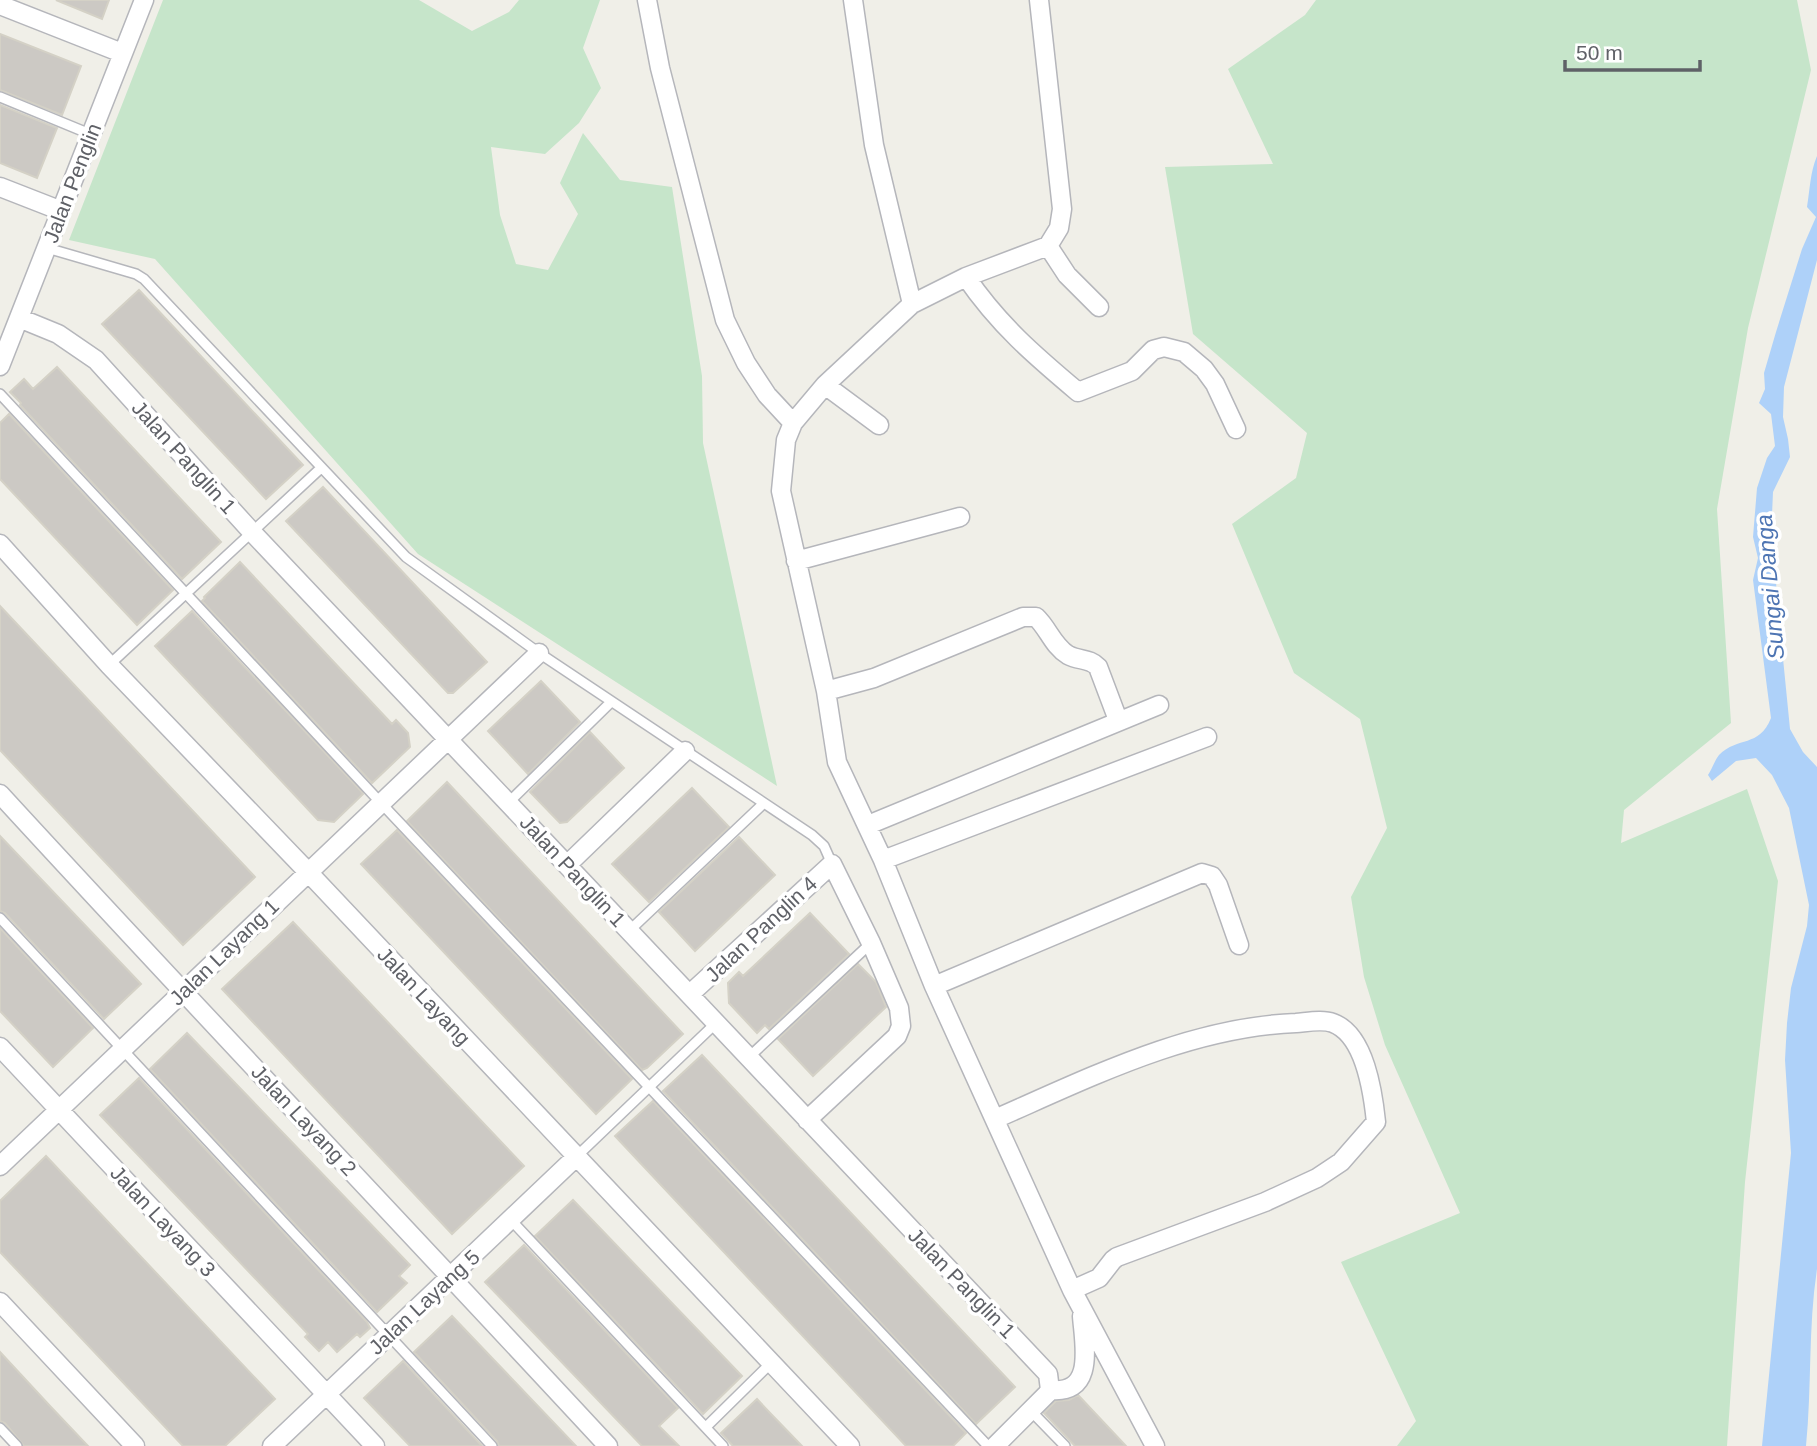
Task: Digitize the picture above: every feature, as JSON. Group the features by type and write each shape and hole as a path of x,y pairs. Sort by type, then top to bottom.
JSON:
{"street":[{"name":"Jalan Penglin","path":"0,366 47,248 59,210 144,0"},
{"path":"647,0 660,68 725,320 746,363 766,395 793,422"},
{"path":"853,0 874,145 912,304"},
{"path":"1039,0 1062,209 1059,228 1048,246 966,277 912,304 825,385 793,422 786,440 781,491 826,691 837,762 868,825 934,986 1072,1290 1155,1446"},
{"path":"0,5 122,53"},
{"path":"0,187 59,210"},
{"path":"1048,246 1067,275 1099,307"},
{"path":"966,277 986,306 1018,342 1078,392 1132,371 1153,350 1164,347 1184,352 1204,369 1215,384 1236,429"},
{"name":"Jalan Panglin 1","path":"19,318 58,334 96,360 251,531 1048,1374 1050,1390"},
{"path":"825,385 879,425"},
{"path":"796,561 960,517"},
{"name":"Jalan Layang","path":"0,544 109,666 308,872 850,1446"},
{"path":"826,691 874,678 1023,617 1036,617 1057,646 1070,657 1093,661 1098,667 1118,720"},
{"name":"Jalan Layang 1","path":"0,1166 539,653"},
{"path":"868,825 1159,705"},
{"path":"883,860 1207,737"},
{"path":"567,865 685,751"},
{"name":"Jalan Layang 2","path":"0,794 182,992 452,1276 603,1444"},
{"path":"807,1120 897,1036 901,1026 898,1008 871,943 832,863"},
{"name":"Jalan Panglin 4","path":"690,994 832,863"},
{"path":"934,986 1202,873 1212,876 1218,886 1239,945"},
{"path":"995,1119 1091,1077 1184,1042 1281,1023 1333,1023 1355,1044 1366,1068 1373,1091 1376,1122 1341,1162 1317,1178 1265,1202 1117,1257 1099,1278 1072,1290"},
{"name":"Jalan Layang 3","path":"0,1047 375,1446"},
{"name":"Jalan Layang 5","path":"272,1446 576,1157"},
{"path":"0,1302 135,1446"},
{"path":"995,1446 1050,1390 1067,1388 1081,1378 1081,1309"}],"lane":[{"path":"0,97 90,134"},
{"path":"47,248 145,279 406,558 539,653 812,835 824,846 832,863"},
{"path":"0,394 381,803 988,1446"},
{"path":"109,666 321,468"},
{"path":"508,803 611,702"},
{"path":"629,931 764,803"},
{"path":"0,918 492,1446"},
{"path":"748,1058 871,943"},
{"path":"576,1157 716,1023"},
{"path":"511,1220 723,1446"},
{"path":"706,1427 772,1363"},
{"path":"1031,1411 1065,1446"},
{"path":"0,1428 17,1446"}],"green space":[{"path":"163,0 419,0 472,31 509,12 519,0 600,0 583,48 601,88 579,123 545,154 491,147 500,215 516,264 548,270 578,214 560,183 583,133 620,180 672,187 702,376 703,443 777,786 418,554 155,259 69,240"},
{"path":"1316,0 1797,0 1811,70 1748,328 1717,509 1731,723 1624,810 1621,843 1747,789 1778,881 1745,1182 1727,1446 1397,1446 1416,1421 1341,1262 1460,1213 1385,1045 1364,977 1351,897 1387,828 1360,719 1294,673 1232,524 1296,478 1307,433 1193,334 1165,167 1273,164 1228,69 1305,15"}],"water":[{"name":"Sungai Danga","path":"1817,156 1817,260 1784,387 1783,417 1790,457 1773,492 1772,515 1790,729 1803,752 1817,767 1817,1269 1812,1313 1806,1446 1762,1446 1791,1153 1785,1060 1787,1023 1791,988 1807,926 1809,905 1789,808 1772,775 1756,758 1736,761 1712,781 1708,775 1719,755 1733,745 1760,734 1771,718 1753,580 1758,558 1753,537 1757,488 1767,458 1775,446 1771,414 1759,403 1765,389 1764,373 1776,332 1802,249 1816,217 1807,207"}],"building":[{"path":"56,0 109,0 102,19"},
{"path":"0,34 81,66 62,115 0,90"},
{"path":"0,105 57,128 37,178 0,163"},
{"path":"139,290 303,465 266,499 102,324"},
{"path":"57,367 221,542 182,579 10,392 24,379 33,389"},
{"path":"9,414 173,590 137,625 0,479 0,423"},
{"path":"323,487 487,662 453,693 448,693 286,521"},
{"path":"240,562 392,724 396,720 408,733 410,747 372,783 202,601"},
{"path":"0,606 255,877 183,945 0,750"},
{"path":"192,611 362,792 334,822 318,820 155,646"},
{"path":"541,681 580,722 528,774 488,731"},
{"path":"590,732 624,768 567,822 560,823 530,792"},
{"path":"447,782 683,1034 647,1068 642,1070 407,821"},
{"path":"692,788 729,827 649,902 612,864"},
{"path":"397,830 632,1079 596,1114 361,864"},
{"path":"0,836 141,984 104,1019 5,913 0,911"},
{"path":"739,837 775,875 695,951 659,912"},
{"path":"810,913 849,954 769,1029 765,1025 757,1033 729,1003 728,983 739,972 743,976"},
{"path":"293,922 524,1166 452,1234 222,989"},
{"path":"0,928 93,1028 53,1067 0,1011"},
{"path":"858,964 876,982 886,1007 813,1076 778,1039"},
{"path":"187,1033 410,1265 399,1276 407,1283 377,1312 150,1069"},
{"path":"702,1055 1015,1387 976,1424 663,1091"},
{"path":"139,1078 367,1322 370,1328 360,1337 357,1334 337,1352 328,1342 319,1351 305,1337 308,1334 100,1115"},
{"path":"653,1101 966,1433 953,1446 906,1446 615,1136"},
{"path":"46,1156 275,1399 225,1446 183,1446 0,1252 0,1201"},
{"path":"573,1200 742,1376 703,1414 535,1236"},
{"path":"524,1245 678,1408 659,1426 679,1446 642,1446 485,1282"},
{"path":"452,1316 576,1446 499,1446 414,1352"},
{"path":"0,1352 88,1446 24,1446 5,1423 0,1421"},
{"path":"403,1361 482,1446 410,1446 364,1398"},
{"path":"1078,1395 1126,1446 1075,1446 1044,1413 1056,1401 1069,1400"},
{"path":"757,1399 802,1446 733,1446 721,1433"}]}
